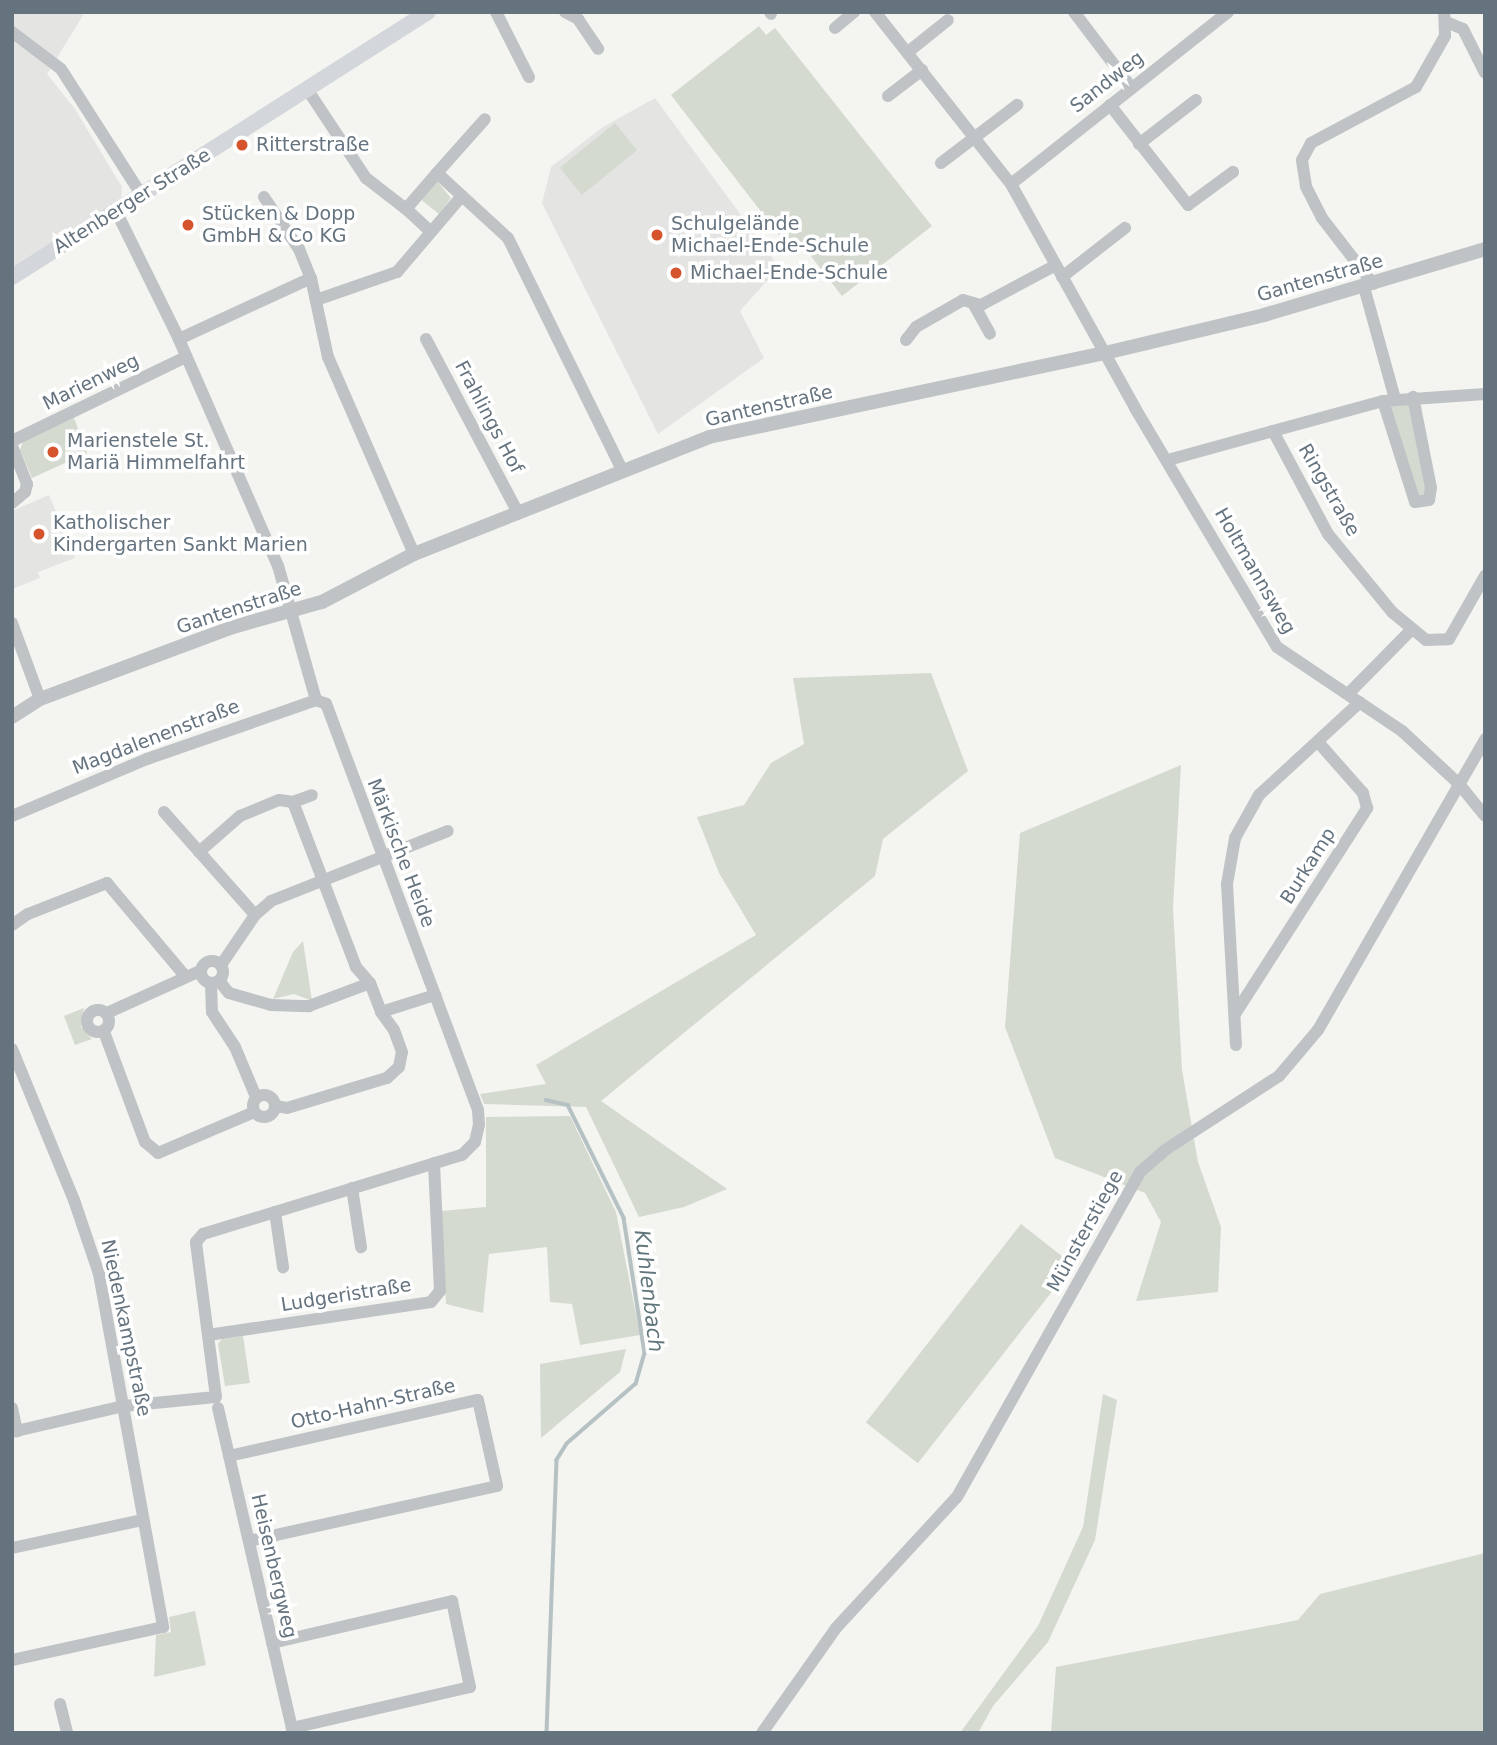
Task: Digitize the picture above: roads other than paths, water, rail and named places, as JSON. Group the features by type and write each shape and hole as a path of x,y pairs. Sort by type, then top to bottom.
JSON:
{"main road":[{"name":"Altenberger Straße","path":"12,277 428,12"}],"street":[{"path":"496,12 529,77"},
{"path":"565,12 578,19 598,49"},
{"path":"835,27 855,12"},
{"name":"Holtmannsweg","path":"876,12 1011,184 1105,353 1276,647 1402,731 1459,784 1485,816"},
{"path":"1074,12 1130,87"},
{"name":"Sandweg","path":"1011,184 1223,14"},
{"path":"1413,397 1431,488 1429,500 1415,502 1389,400 1368,286 1322,218 1306,186 1302,160 1311,143 1416,87 1433,63 1445,17 1463,29 1485,73"},
{"path":"908,52 948,20"},
{"path":"12,32 61,69 141,194"},
{"path":"888,96 922,70"},
{"path":"307,89 366,178 431,232"},
{"path":"1139,144 1196,100"},
{"path":"1110,104 1188,205 1233,172"},
{"path":"941,163 1017,105"},
{"path":"406,209 485,119"},
{"path":"437,173 501,229 622,470"},
{"path":"264,197 299,249 311,278 328,357 414,554"},
{"path":"316,300 397,272 462,197"},
{"name":"Märkische Heide","path":"116,211 179,339 278,566 316,699 326,704 478,1110 479,1125 471,1149 434,1163"},
{"path":"1062,277 1125,228"},
{"name":"Gantenstraße","path":"12,717 40,699 233,627 322,602 414,554 622,470 731,430 1105,353 1368,286 1485,249"},
{"path":"906,340 916,327 963,300 981,305 1056,265"},
{"path":"179,339 311,278"},
{"path":"973,303 990,334"},
{"name":"Frahlings Hof","path":"426,339 518,513"},
{"name":"Marienweg","path":"12,503 27,484 12,444 186,357"},
{"name":"Ringstraße","path":"1168,460 1389,400 1485,394"},
{"name":"Ringstraße","path":"1273,431 1328,534 1412,629"},
{"path":"1348,694 1412,629 1426,639 1449,639 1485,576"},
{"path":"12,623 40,699"},
{"name":"Magdalenenstraße","path":"12,816 147,759 316,699"},
{"path":"1236,1045 1227,884 1235,838 1259,795 1360,702"},
{"name":"Münsterstiege","path":"762,1733 836,1628 957,1497 1140,1172 1165,1150 1279,1076 1311,1040 1485,739"},
{"name":"Burkamp","path":"1235,1014 1367,808 1363,793 1318,742"},
{"path":"199,852 240,816 279,800 293,802 312,795"},
{"path":"256,1097 265,1094 276,1107 287,1108 387,1078 399,1067 402,1052 394,1030 381,1012 370,983 356,967 293,802"},
{"path":"164,812 255,915"},
{"path":"254,1112 256,1097 235,1047 219,1030 212,1012 215,983 221,965 255,915 271,901 448,831"},
{"path":"12,925 28,914 107,883 185,976"},
{"path":"107,1013 200,971 204,963 213,960 221,965"},
{"path":"200,971 229,993 250,999 309,1006 370,983"},
{"path":"381,1012 435,995"},
{"path":"104,1032 90,1030 86,1021 98,1009 107,1013 110,1021 104,1032 145,1142 158,1153 254,1112"},
{"name":"Niedenkampstraße","path":"12,1049 74,1199 99,1274 163,1627 12,1660"},
{"path":"254,1112 264,1118 276,1107"},
{"path":"12,1408 15,1431 124,1406 216,1397 196,1241 203,1234 434,1163"},
{"name":"Ludgeristraße","path":"208,1335 431,1302 440,1290 434,1163"},
{"path":"352,1188 361,1247"},
{"name":"Ludgeristraße","path":"275,1212 283,1267"},
{"name":"Otto-Hahn-Straße","path":"229,1456 478,1400 497,1486 249,1541"},
{"name":"Heisenbergweg","path":"218,1408 293,1731"},
{"path":"12,1548 143,1520"},
{"path":"272,1643 452,1601 470,1687 293,1731"},
{"path":"60,1704 67,1733"}],"waterway":[{"name":"Kuhlenbach","path":"546,1100 568,1105 624,1218 645,1353 636,1384 567,1444 557,1460 547,1733"}],"place":[{"name":"Ritterstraße","path":"242,145"},
{"name":"Stücken & Dopp GmbH & Co KG","path":"188,225"},
{"name":"Schulgelände Michael-Ende-Schule","path":"657,235"},
{"name":"Michael-Ende-Schule","path":"676,273"},
{"name":"Marienstele St. Mariä Himmelfahrt","path":"53,452"},
{"name":"Katholischer Kindergarten Sankt Marien","path":"39,534"}]}
